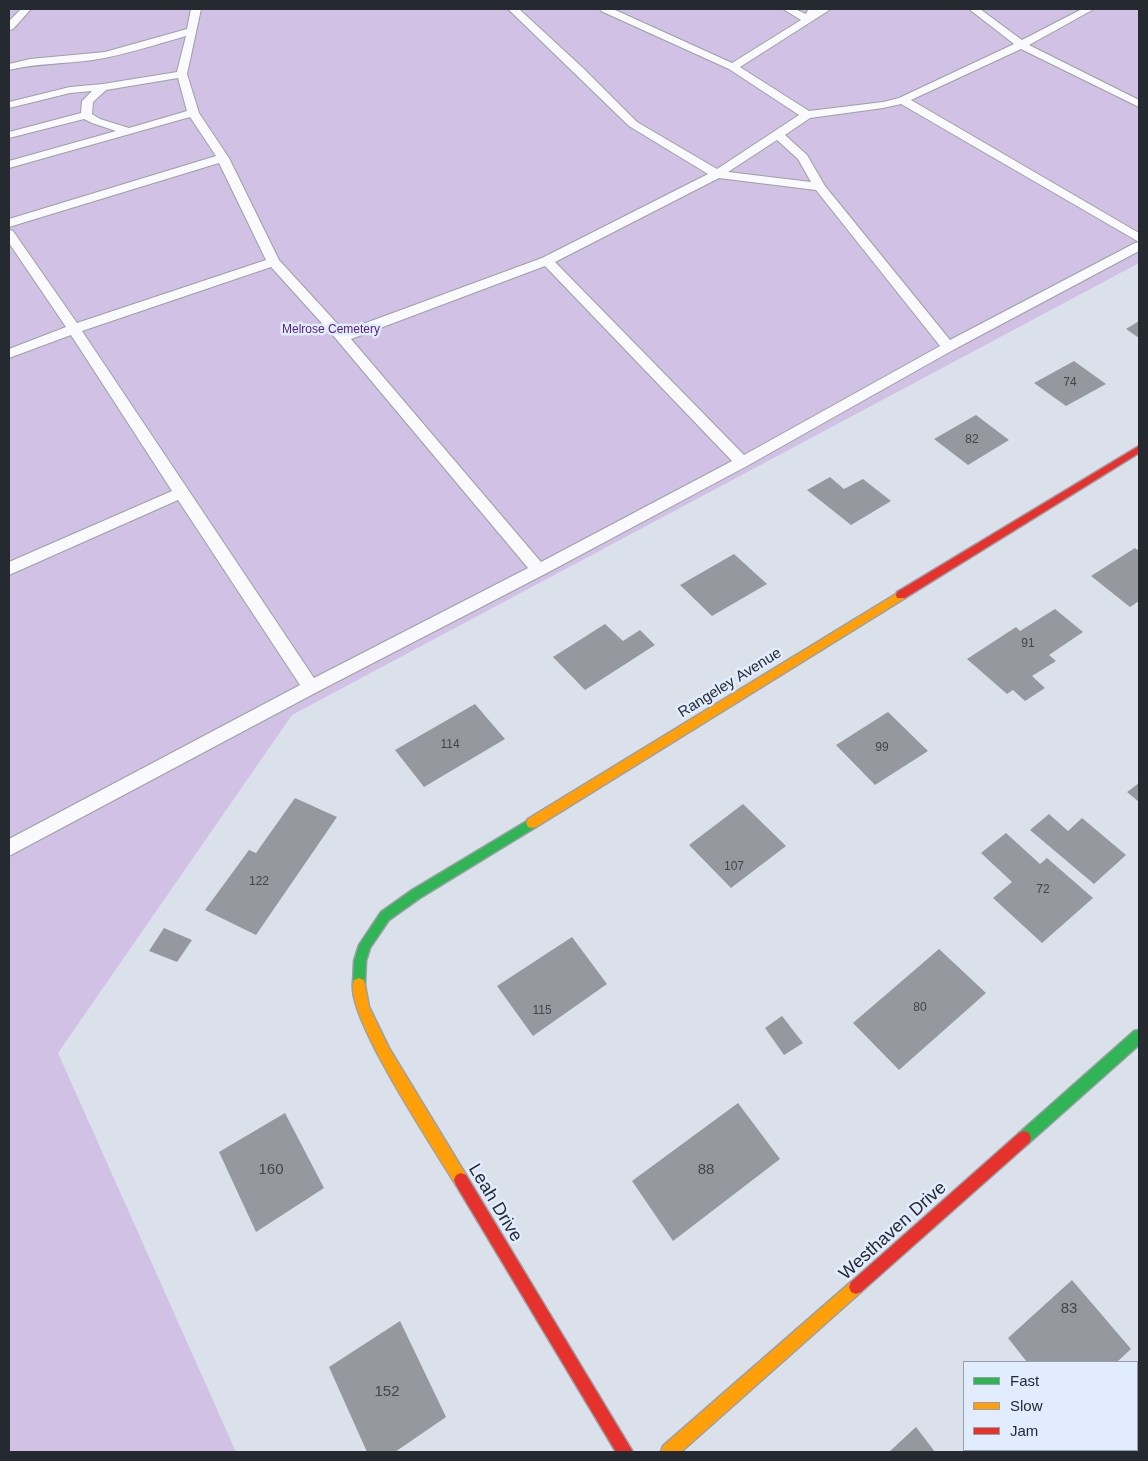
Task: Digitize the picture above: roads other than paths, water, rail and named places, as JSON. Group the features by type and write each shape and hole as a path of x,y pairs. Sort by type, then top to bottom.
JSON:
{"street":[{"name":"Rangeley Avenue","path":"358,964 367,940 386,915 416,894 1139,448"},
{"name":"Leah Drive","path":"358,964 358,992 370,1025 384,1053 625,1452"},
{"name":"Westhaven Drive","path":"669,1452 1139,1036"}],"lane":[{"path":"9,26 26,9"},
{"path":"196,9 182,74 193,113 223,158 273,262 342,337 539,570"},
{"path":"513,9 579,70 633,124 717,174 820,187"},
{"path":"604,9 733,67 807,115"},
{"path":"788,9 809,20"},
{"path":"809,20 814,9"},
{"path":"733,67 826,9"},
{"path":"974,9 1021,45 1139,104"},
{"path":"342,337 546,261 717,174 807,115 883,105 903,100 1021,45 1089,9"},
{"path":"9,67 28,61 92,57 118,52 192,31"},
{"path":"9,57 28,61"},
{"path":"9,105 70,90 103,87 182,74"},
{"path":"86,115 88,101 103,87"},
{"path":"903,100 1139,238"},
{"path":"9,165 193,113"},
{"path":"9,135 86,115 96,121 128,131"},
{"path":"777,134 803,156 820,187 948,347"},
{"path":"9,224 223,158"},
{"path":"9,234 311,687"},
{"path":"9,848 311,687 539,570 742,462 948,347 1139,246"},
{"path":"546,261 742,462"},
{"path":"9,354 74,329 273,262"},
{"path":"9,569 181,494"}],"park label":[{"name":"Melrose Cemetery","path":"331,330"}]}
